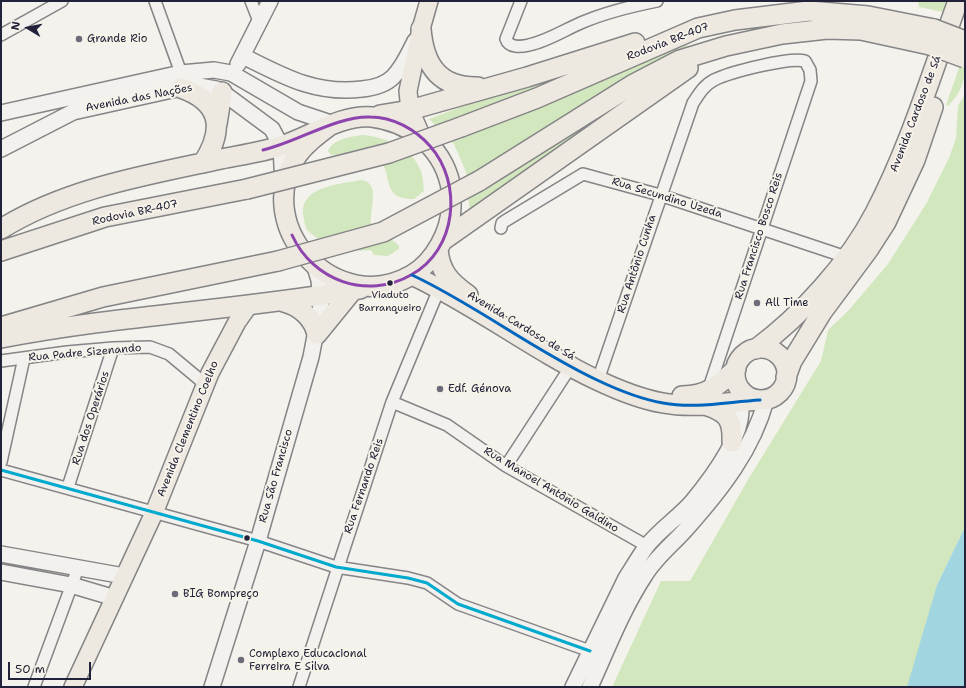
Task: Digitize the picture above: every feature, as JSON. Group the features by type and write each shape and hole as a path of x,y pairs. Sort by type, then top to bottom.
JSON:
{"highway":[{"name":"Avenida Cardoso de Sá","path":"756,349 772,337 820,289 846,258 874,214 901,158 958,1"},
{"name":"Rodovia BR-407","path":"1,251 105,217 247,189 389,153 537,98 698,28 743,18 808,11 868,16 932,37"},
{"name":"Avenida Cardoso de Sá","path":"786,377 792,362 822,312 868,250 886,222 915,160 965,20"},
{"path":"1,229 13,221 58,201 124,180 281,146 352,118 370,117 410,110 527,77 668,31 698,28"},
{"path":"421,29 422,45 438,75 446,81 458,86 491,86"},
{"name":"Rodovia BR-407","path":"1,327 103,297 278,261 330,248 383,232 479,181 632,85 680,60 726,46 782,34 827,29 860,30 932,37"},
{"path":"932,37 965,41"},
{"path":"932,37 965,58"},
{"path":"440,245 686,69 726,46"},
{"path":"181,80 200,96 211,108 217,124"},
{"path":"203,163 215,139 222,92"},
{"path":"1,338 106,321 284,302 383,285 412,275 427,262 440,245 452,214 451,184 440,157 421,135 397,122 370,117"},
{"path":"331,126 310,140 296,158 287,178 284,200 287,225 298,248 314,267 335,280 359,286 383,285"},
{"name":"Avenida Cardoso de Sá","path":"440,245 440,265 444,274 461,290 572,363"},
{"name":"Avenida Cardoso de Sá","path":"412,275 440,289 572,363 600,376 640,398 663,404 706,398 738,385"},
{"path":"317,334 352,290"},
{"path":"284,302 295,306 304,312 315,326 317,334"},
{"path":"756,349 768,350 778,355 783,361 786,377 780,392 763,400 747,396 738,385 743,356 756,349"},
{"path":"732,442 732,429 729,419 706,398 716,388 738,385"}],"main road":[{"path":"222,92 260,24 270,1"},
{"path":"421,135 410,110 408,91 421,29 429,1"},
{"path":"243,56 273,71 322,89 349,91 370,88 381,85 392,78 400,69 421,29"},
{"name":"Avenida das Nações","path":"1,112 72,104 181,80 214,70 232,73 298,112 331,126"},
{"name":"Avenida das Nações","path":"181,80 222,92 272,129 281,146 284,200"},
{"name":"Avenida das Nações","path":"1,149 72,104"},
{"name":"Rua São Francisco","path":"212,687 258,541 317,334 320,295 314,267"},
{"name":"Avenida Clementino Coelho","path":"73,687 154,513 205,384 237,322 249,306"},
{"path":"573,687 626,578 647,546 691,502 715,471 732,442 740,420 738,385"},
{"path":"590,687 645,575 659,557 687,528 730,475 755,434 763,400"},
{"path":"1,554 124,576"},
{"path":"1,572 71,585 115,598"}],"street":[{"path":"1,34 62,1"},
{"path":"155,1 181,80"},
{"path":"251,1 260,24"},
{"path":"521,1 506,39 512,46 529,45 623,5 657,1"},
{"name":"Rua Antônio Cunha","path":"600,376 660,195 693,102 703,88 727,75 800,60 807,63 810,70 811,81"},
{"name":"Rua Francisco Bosco Reis","path":"706,398 811,81"},
{"name":"Rua Secundino Uzeda","path":"501,228 502,223 505,221 582,174 660,195 762,228 846,258"},
{"name":"Rua Fernando Reis","path":"298,687 336,567 392,402 440,289"},
{"name":"Rua Padre Sizenando","path":"1,361 113,348 150,347 169,354 205,384"},
{"name":"Rua dos Operários","path":"68,487 113,348"},
{"path":"1,462 24,358"},
{"path":"506,466 572,363"},
{"name":"Rua Manoel Antônio Galdino","path":"392,402 447,425 506,466 647,546"},
{"path":"1,470 68,487 154,513 258,541 336,567 408,578 427,583 458,604 590,652"},
{"path":"34,687 78,568"}],"green space":[{"path":"918,1 947,1 943,12 919,7"},
{"path":"672,35 702,56 470,216 466,172 454,144 429,119 519,85"},
{"path":"960,65 965,67 963,83 955,98 948,106 946,105"},
{"path":"965,94 965,527 937,585 927,687 612,687 661,581 690,581 749,478 821,361 828,330 848,311 888,264 926,204 949,158 956,138 958,106"},
{"path":"361,135 378,137 386,140 409,153 415,160 420,170 423,179 424,191 414,199 403,198 396,195 392,191 386,172 379,159 359,154 331,155 328,151 330,147 338,141"},
{"path":"360,180 371,185 373,191 371,223 373,229 376,233 392,240 399,246 399,249 388,256 374,255 371,250 362,251 336,247 320,240 306,229 303,210 304,204 308,198 321,189 329,186"}],"water":[{"path":"965,527 965,687 907,687 937,585"}],"transit line":[{"path":"263,150 344,121 370,117 387,119 403,125 418,134 430,146 441,161 447,178 451,196 450,215 446,233 438,250 426,264 411,275 394,282 377,286 343,282 327,274 313,264 301,251 292,235"},
{"path":"412,275 459,300 527,342 573,368 629,394 675,405 760,400"},
{"path":"1,470 258,541 336,567 408,578 427,583 458,604 590,651"}],"place":[{"name":"Grande Rio","path":"79,39"},
{"name":"Viaduto Barranqueiro","path":"390,283"},
{"name":"All Time","path":"757,303"},
{"name":"Edf. Génova","path":"440,389"},
{"name":"BIG Bompreço","path":"175,594"},
{"name":"Complexo Educacional Ferreira E Silva","path":"241,660"}]}
